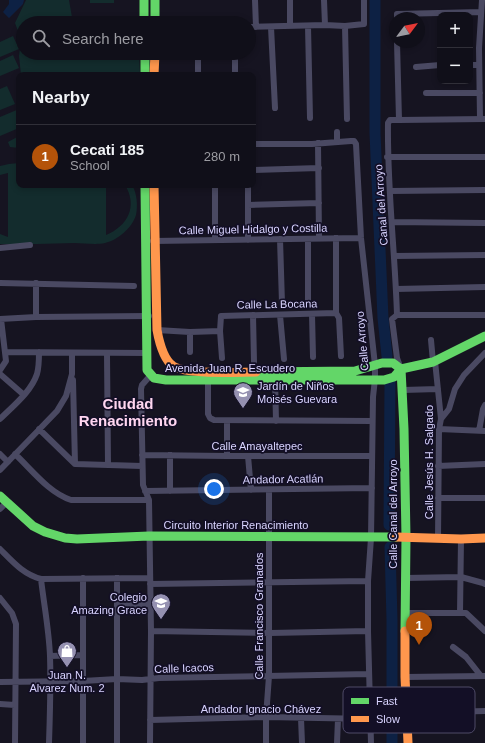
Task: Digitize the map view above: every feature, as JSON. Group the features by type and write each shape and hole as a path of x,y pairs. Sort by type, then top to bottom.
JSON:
{"main road":[{"path":"144,0 144,16"},
{"path":"155,0 155,16"},
{"path":"144,60 145,72"},
{"path":"154,72 155,60"},
{"name":"Avenida Juan R. Escudero","path":"146,188 150,204 157,330 161,349 172,365 180,369 192,370 208,376"},
{"name":"Avenida Juan R. Escudero","path":"150,204 153,188"},
{"name":"Avenida Juan R. Escudero","path":"151,241 147,316 147,370 150,376 157,379 192,381 208,376 275,376 384,380 394,377 401,369 434,362 485,336"},
{"name":"Avenida Juan R. Escudero","path":"275,376 355,371 375,365 393,363 401,369"},
{"path":"170,380 172,365"},
{"name":"Calle Canal del Arroyo","path":"401,369 403,390 406,537 406,687"},
{"path":"192,370 192,381"},
{"name":"Circuito Interior Renacimiento","path":"0,496 3,506 33,526 45,532 65,538 78,539 149,536 406,537 438,539 485,538"},
{"name":"Calle Canal del Arroyo","path":"408,733 408,743"}],"street":[{"path":"253,16 255,0"},
{"path":"290,0 290,26"},
{"path":"324,0 325,25"},
{"path":"256,27 325,25 345,26 364,24 364,0"},
{"path":"397,48 399,120 483,119 479,65 482,48 481,12 483,2"},
{"path":"425,13 481,12"},
{"path":"308,26 310,118"},
{"path":"345,26 347,119"},
{"path":"271,27 275,108"},
{"path":"198,60 198,72"},
{"path":"235,60 235,72"},
{"path":"416,66 437,65"},
{"path":"473,65 479,65"},
{"path":"426,93 480,92"},
{"name":"Canal del Arroyo","path":"396,289 388,157 388,123 390,120 399,120"},
{"path":"256,144 337,142 337,132"},
{"name":"Calle Arroyo","path":"337,142 354,141 356,144 361,238 375,365 372,421 372,538"},
{"path":"318,143 319,238"},
{"path":"388,157 485,157"},
{"path":"256,170 319,168"},
{"path":"215,188 215,240"},
{"path":"248,188 248,240"},
{"path":"390,191 485,190"},
{"path":"248,205 319,203"},
{"path":"392,222 485,223"},
{"path":"336,238 337,314 341,356"},
{"name":"Calle Miguel Hidalgo y Costilla","path":"151,241 361,238"},
{"path":"280,239 282,304"},
{"path":"308,239 308,303"},
{"path":"0,248 30,246"},
{"path":"394,256 485,255"},
{"path":"0,283 134,286"},
{"path":"36,283 36,317"},
{"path":"396,289 485,287"},
{"name":"Calle Canal del Arroyo","path":"396,289 397,315 392,319 401,369"},
{"path":"312,314 313,357"},
{"name":"Calle La Bocana","path":"220,331 221,316 337,314"},
{"path":"253,315 254,362"},
{"path":"280,315 284,359"},
{"path":"397,315 485,315"},
{"path":"0,370 6,361 6,352 0,319 36,317 157,317"},
{"path":"157,330 190,332 220,331 222,358"},
{"path":"190,332 190,352"},
{"name":"Calle Jesús H. Salgado","path":"431,340 441,419 439,429 438,466 438,539"},
{"path":"6,352 147,354"},
{"path":"0,419 24,395 33,383 37,375 39,365 39,352"},
{"path":"72,353 75,464"},
{"path":"441,419 449,409 456,389 464,375 485,353"},
{"path":"107,354 108,465"},
{"path":"0,374 24,395"},
{"path":"0,470 57,411 66,396 72,374"},
{"path":"150,376 142,385 141,389 143,485 149,500 151,630 150,743"},
{"path":"208,376 208,414 210,418 214,420 372,421"},
{"path":"275,376 276,421"},
{"path":"403,390 438,389"},
{"path":"439,429 482,431 483,409 485,405"},
{"path":"227,421 227,456"},
{"path":"39,429 75,464 142,466"},
{"path":"0,454 8,462"},
{"path":"14,454 62,497 71,500 149,500"},
{"name":"Calle Amayaltepec","path":"142,455 372,456"},
{"path":"170,455 170,491"},
{"path":"248,456 250,490"},
{"path":"438,466 485,464"},
{"name":"Andador Acatlán","path":"145,491 372,488"},
{"name":"Calle Francisco Granados","path":"266,743 266,717 270,676 269,490"},
{"path":"438,498 485,498"},
{"name":"Calle Canal del Arroyo","path":"370,687 368,581 372,538"},
{"path":"460,613 461,539"},
{"path":"0,549 24,572 41,579 117,578 150,581 270,583 368,581"},
{"path":"83,578 83,743"},
{"path":"117,578 117,743"},
{"path":"405,578 461,578 485,584"},
{"path":"41,579 47,618 50,656 49,743"},
{"path":"0,598 12,612 16,624 15,743"},
{"path":"117,606 150,604"},
{"path":"405,613 466,613 485,631"},
{"path":"151,630 270,633 368,631"},
{"path":"454,647 466,657 483,676"},
{"path":"50,656 82,656"},
{"name":"Calle Icacos","path":"0,682 369,674"},
{"path":"405,677 483,676"},
{"path":"0,704 15,705"},
{"path":"475,711 485,711"},
{"name":"Andador Ignacio Chávez","path":"150,720 266,717 343,719"},
{"path":"301,718 302,743"},
{"path":"337,743 338,719"}],"green space":[{"path":"26,0 69,0 72,16 18,16"},
{"path":"90,0 114,0 114,3 90,3"},
{"path":"13,36 16,42 16,50 0,57 0,42"},
{"path":"13,55 19,68 0,76 0,61"},
{"path":"19,60 139,60 140,72 21,72"},
{"path":"7,86 15,104 0,110 0,89"},
{"path":"16,110 16,129 0,136 0,117"},
{"path":"16,138 16,148 10,147 8,142"},
{"path":"16,163 16,188 106,188 106,235 114,231 125,221 131,208 131,200 126,188 133,188 137,204 134,220 124,233 105,243 0,244 0,234 8,237 8,173 0,175 0,166"}],"water":[{"path":"9,0 24,0 23,4 9,18 3,12 9,4"}],"waterway":[{"path":"375,0 375,133 383,318 387,356"},
{"path":"389,525 390,381"},
{"path":"390,547 392,687"},
{"path":"392,733 392,743"}],"traffic: fast":[{"path":"144,0 144,16"},
{"path":"155,0 155,16"},
{"path":"145,60 145,72"},
{"path":"145,188 147,370 154,378 166,380 384,380 394,377 401,369"},
{"path":"256,372 355,371 382,363 393,363 401,369 433,362 485,336"},
{"path":"401,369 404,429 406,537 405,631"},
{"path":"0,496 33,526 45,532 65,538 77,539 149,536 396,537"}],"traffic: slow":[{"path":"154,72 155,60"},
{"path":"154,188 157,330 164,354 173,366 190,371 256,372"},
{"path":"396,537 461,539 485,538"},
{"path":"405,631 405,687"},
{"path":"408,733 408,743"}],"place":[{"name":"Jardín de Niños Moisés Guevara","path":"243,409"},
{"name":"Colegio Amazing Grace","path":"161,620"},
{"name":"Cecati 185","path":"419,645"},
{"name":"Juan N. Alvarez Num. 2","path":"67,668"}],"district":[{"name":"Ciudad Renacimiento","path":"128,412"}]}
